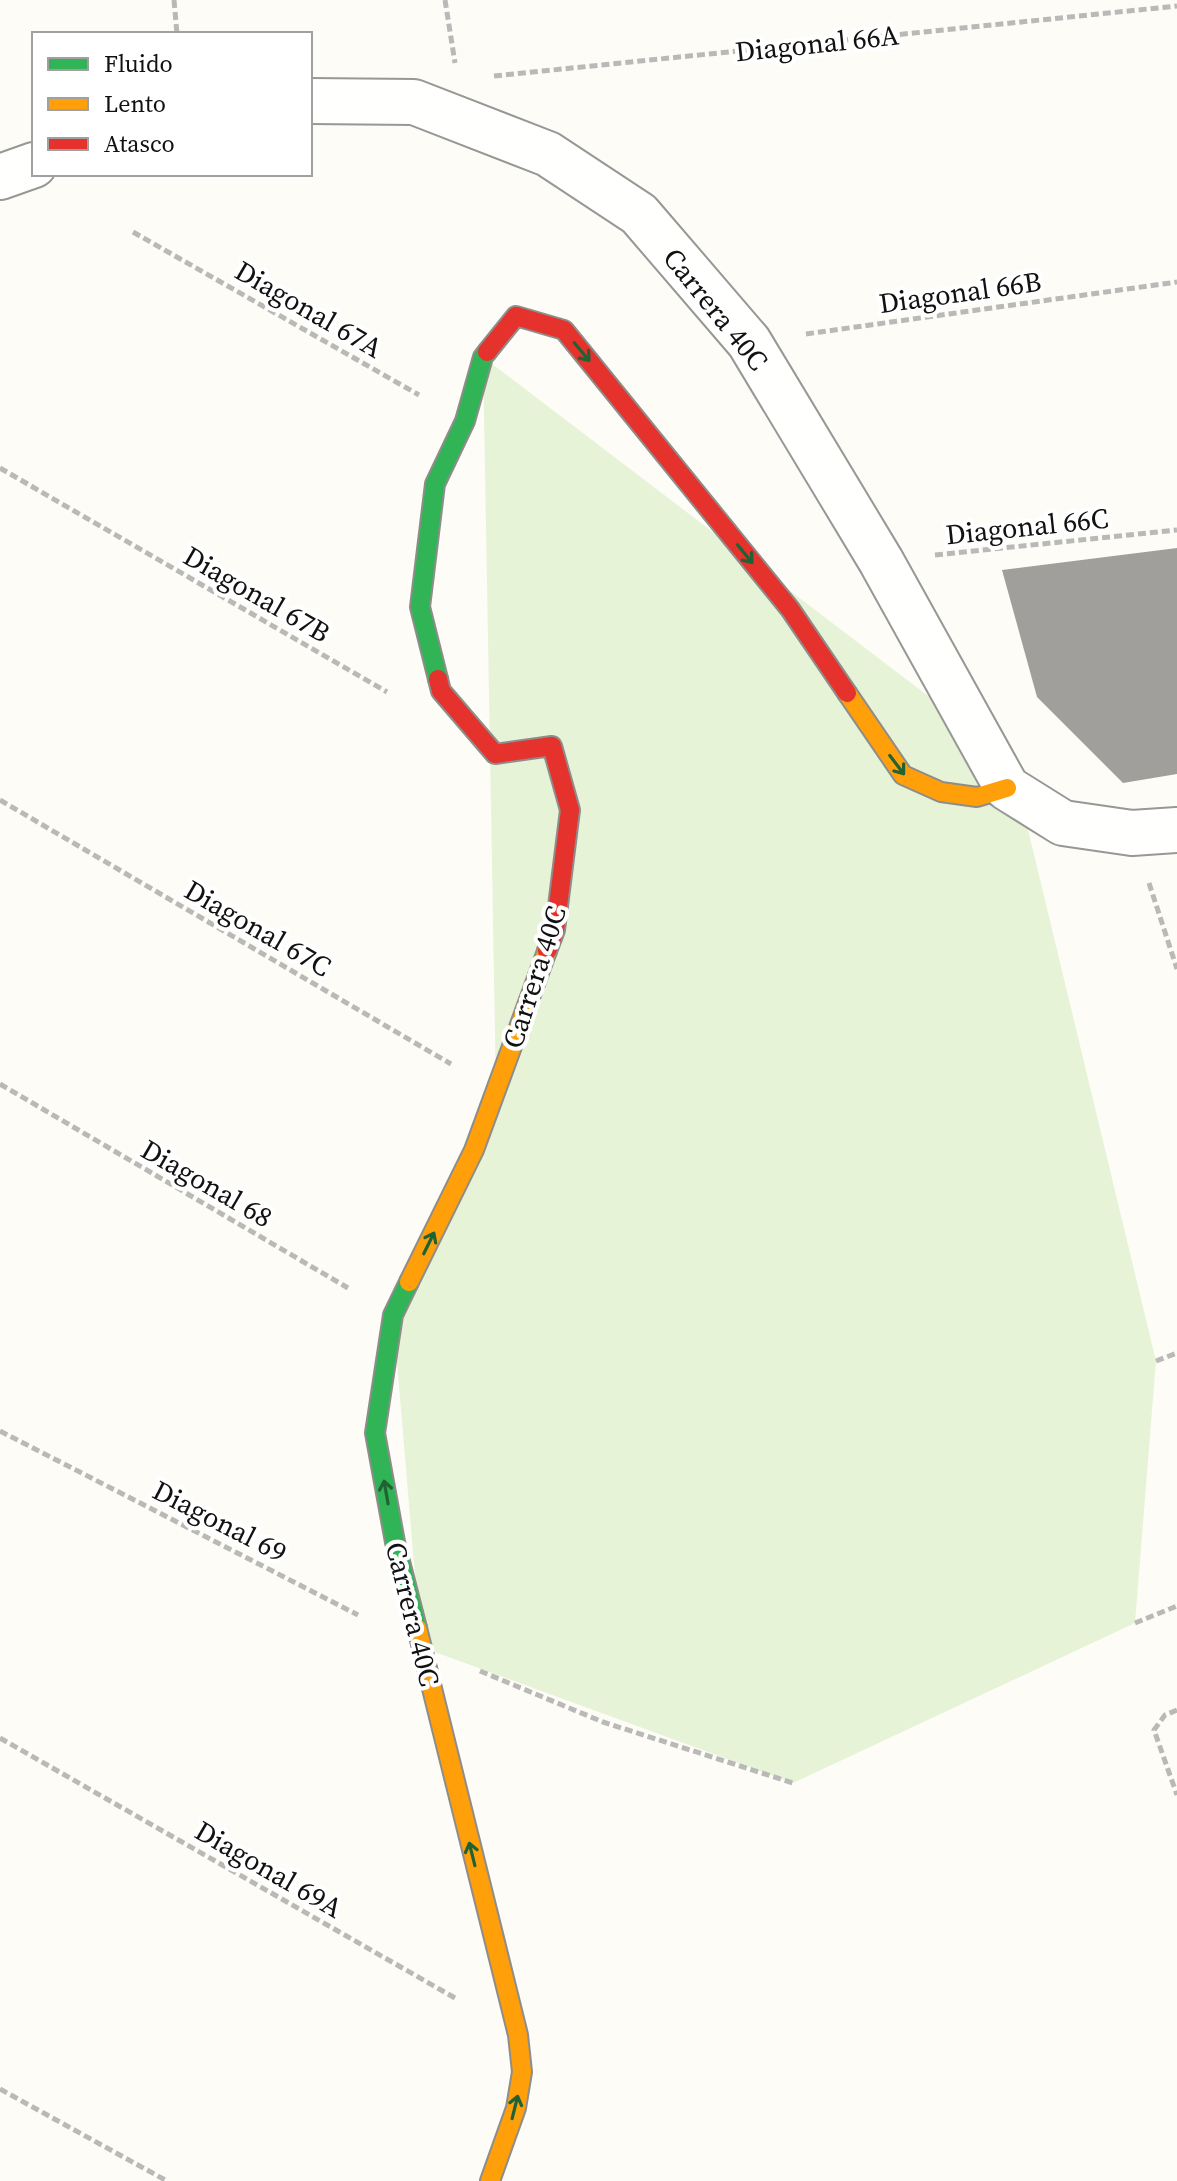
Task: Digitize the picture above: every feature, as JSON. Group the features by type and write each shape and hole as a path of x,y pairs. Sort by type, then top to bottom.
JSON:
{"street":[{"name":"Carrera 40C","path":"312,101 414,102 548,154 639,214 749,342 881,561 1007,788 1063,823 1132,833 1177,830"},
{"path":"0,177 32,166"},
{"name":"Carrera 40C","path":"490,2181 516,2108 522,2072 518,2035 395,1542 375,1433 393,1315 474,1150 555,930 570,810 552,746 495,754 441,691 420,607 435,484 465,421 483,357 516,316 564,330 790,609 903,775 941,792 977,797 1007,788"}],"path":[{"path":"174,0 177,32"},
{"name":"Diagonal 66A","path":"489,76 1177,6"},
{"name":"Diagonal 67A","path":"133,232 465,421"},
{"name":"Diagonal 66B","path":"749,342 1177,282"},
{"name":"Diagonal 67B","path":"0,468 398,698"},
{"name":"Diagonal 66C","path":"881,561 1177,530"},
{"name":"Diagonal 67C","path":"0,800 496,1090"},
{"path":"1132,833 1177,969"},
{"name":"Diagonal 68","path":"0,1084 393,1315"},
{"path":"1156,1361 1177,1353"},
{"name":"Diagonal 69","path":"0,1431 421,1647 603,1722 793,1783"},
{"path":"1135,1623 1177,1606"},
{"path":"1177,1710 1165,1715 1154,1730 1177,1795"},
{"name":"Diagonal 69A","path":"0,1738 518,2035"},
{"path":"0,2089 167,2181"}],"green space":[{"path":"483,357 1011,759 1156,1361 1135,1623 793,1783 421,1647 393,1315 496,1090"}],"building":[{"path":"1177,548 1177,774 1123,783 1037,697 1002,570"}],"traffic: fast":[{"path":"438,679 420,607 435,484 465,421 487,352"},
{"path":"409,1282 393,1315 375,1433 395,1542 417,1628"}],"traffic: slow":[{"path":"847,693 903,775 941,792 977,797 1007,788"},
{"path":"409,1282 474,1150 547,951"},
{"path":"417,1628 518,2035 522,2072 516,2108 490,2181"}],"traffic: jam":[{"path":"487,352 516,316 564,330 790,609 847,693"},
{"path":"438,679 441,691 495,754 552,746 570,810 555,930 547,951"}]}
